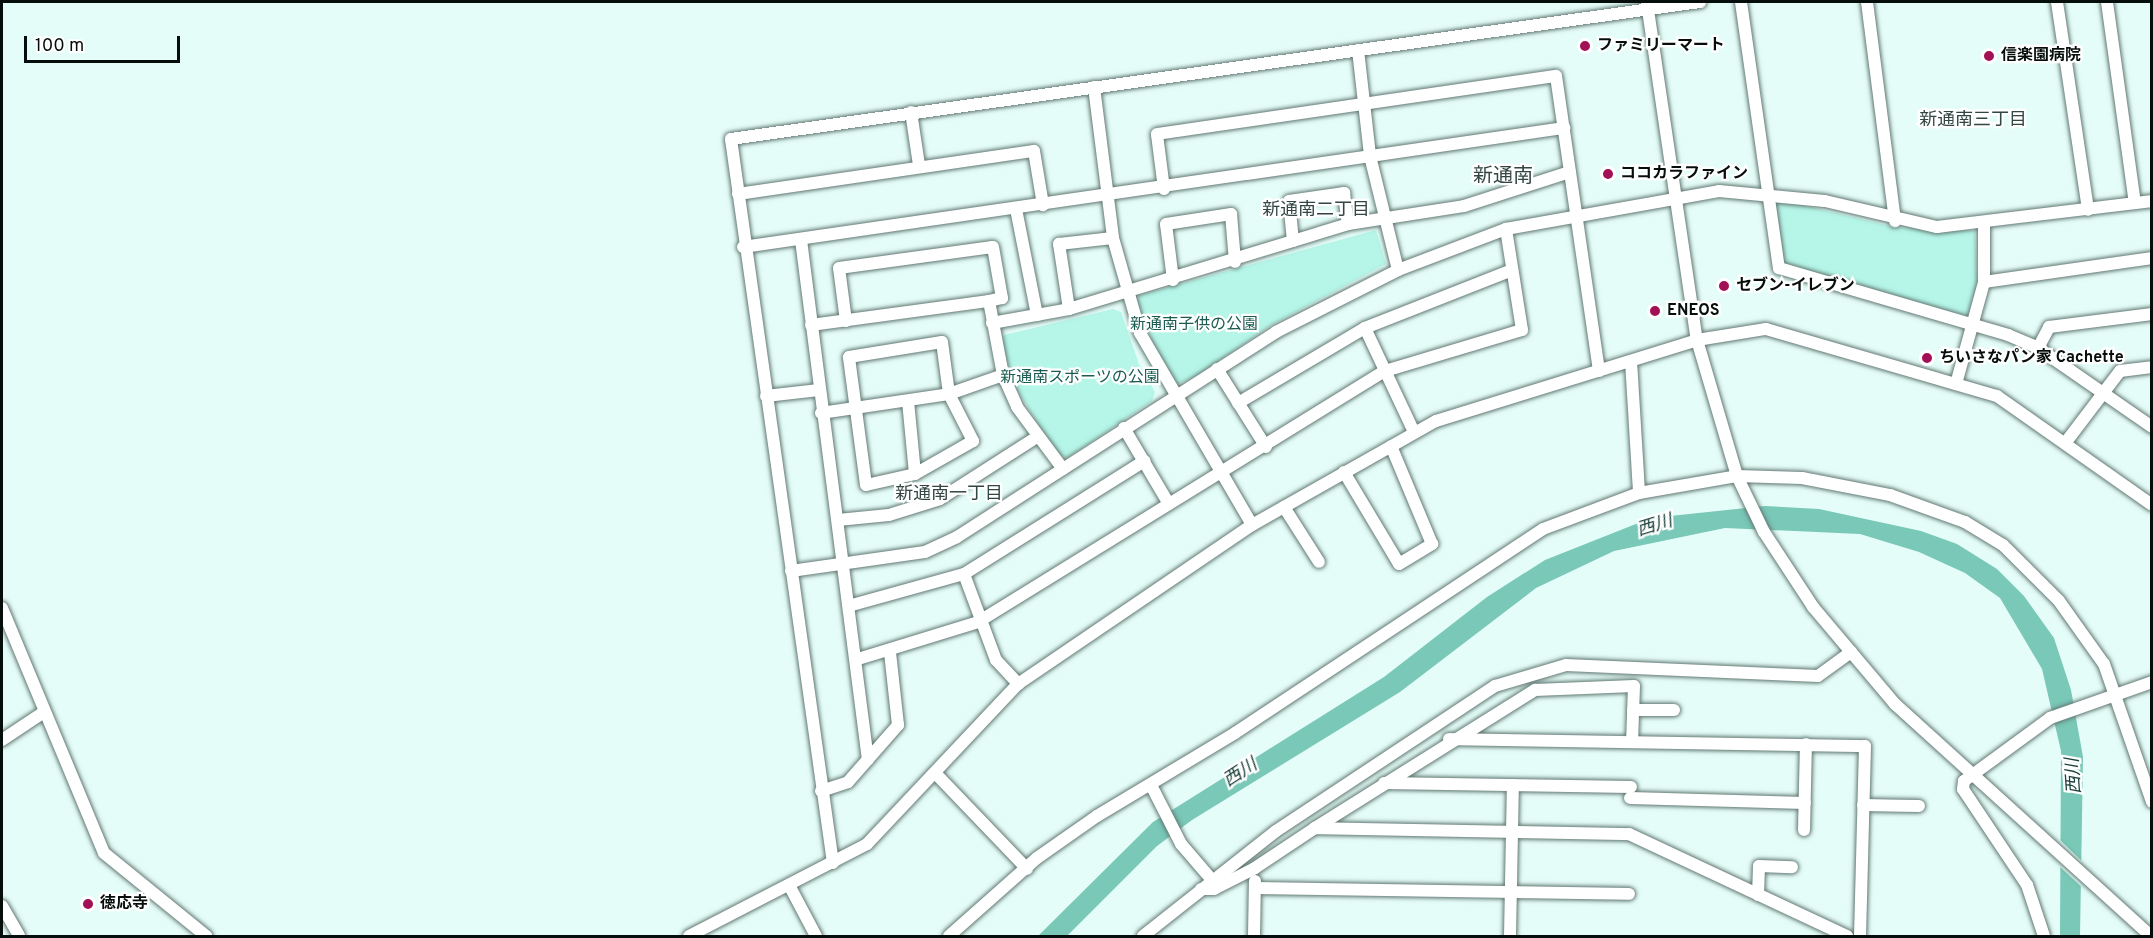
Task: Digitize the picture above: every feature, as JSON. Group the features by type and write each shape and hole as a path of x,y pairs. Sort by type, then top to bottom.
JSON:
{"street":[{"path":"833,863 743,247 731,139 1358,50 1647,5 1700,2"},
{"path":"1741,2 1779,268 1974,325 2038,348 2103,391 2151,427"},
{"path":"1867,2 1895,221"},
{"path":"2057,2 2088,210"},
{"path":"2107,2 2135,203"},
{"path":"1647,5 1697,340 1737,476 1764,532 1813,607 1895,704 1974,773 2151,936"},
{"path":"1358,50 1370,156 1382,220 1398,270"},
{"path":"1164,189 1157,134 1556,76 1578,213 1599,371"},
{"path":"1094,87 1106,195 1113,238 1127,292 1155,367 1252,525"},
{"path":"911,112 919,165"},
{"path":"743,247 1106,195 1164,189 1564,128"},
{"path":"738,194 919,165 1035,151 1043,205"},
{"path":"992,323 1069,309 1235,262 1348,224 1464,206 1570,172"},
{"path":"791,572 925,552 1063,469 1217,369 1398,270 1506,229 1578,213 1676,196 1769,193 1825,201 1895,221 1937,227 1984,225 2151,201"},
{"path":"1293,241 1289,201 1344,194 1348,224"},
{"path":"1016,209 1037,315"},
{"path":"1173,280 1166,224 1231,214 1235,262"},
{"path":"1956,384 1984,282 1984,225"},
{"path":"858,659 890,652 978,622 1266,447 1384,371 1522,330 1506,229"},
{"path":"1069,309 1059,244 1113,238"},
{"path":"801,240 822,413 852,605 868,760"},
{"path":"811,325 846,321 989,301 1002,298 993,247 839,268 846,321"},
{"path":"1984,282 2151,258"},
{"path":"1238,403 1365,327 1512,270"},
{"path":"989,301 1004,375 1037,437 1063,469"},
{"path":"2038,348 2049,327 2151,314"},
{"path":"1365,327 1414,432"},
{"path":"689,936 833,863 890,826 1018,684 1252,525 1414,432 1697,340 1766,329 1956,384 2015,404 2151,505"},
{"path":"942,342 949,394 973,441 915,474 866,485 855,406 849,357 942,342"},
{"path":"1631,362 1639,493"},
{"path":"2066,442 2120,371 2151,367"},
{"path":"1217,369 1266,447"},
{"path":"822,413 855,406 949,394 1004,375"},
{"path":"766,396 819,390"},
{"path":"908,401 915,474"},
{"path":"1124,428 1169,504"},
{"path":"837,520 889,514 940,499 1037,437"},
{"path":"1344,472 1399,564 1432,544 1391,446"},
{"path":"852,605 964,574 1144,461"},
{"path":"949,936 1027,869 1097,816 1152,786 1523,541 1579,511 1639,493 1737,476 1850,485 1965,522 2002,546 2059,601 2104,664 2146,765 2151,802"},
{"path":"1284,507 1319,562"},
{"path":"964,574 978,622 996,660 1018,684"},
{"path":"2,608 104,853 206,936"},
{"path":"821,791 848,782 898,725 890,652"},
{"path":"1143,936 1212,880 1495,686 1529,672 1566,665 1818,676 1851,652"},
{"path":"2044,936 2027,885 1963,789 1974,773 2050,718 2151,682"},
{"path":"1201,889 1214,890 1255,868 1449,739 1535,690 1634,686 1632,742"},
{"path":"1633,710 1674,710"},
{"path":"2,740 44,712"},
{"path":"1449,739 1865,746 1860,936"},
{"path":"1804,830 1806,744"},
{"path":"937,774 1027,869"},
{"path":"1384,783 1513,785 1805,803"},
{"path":"1510,936 1513,785"},
{"path":"1152,786 1181,844 1212,880"},
{"path":"1863,805 1919,806"},
{"path":"1315,828 1629,834 1846,936"},
{"path":"1758,895 1759,866 1792,867"},
{"path":"1254,936 1255,868"},
{"path":"789,885 816,936"},
{"path":"1255,888 1629,894"},
{"path":"2,906 19,936"}],"green space":[{"path":"1773,198 1894,227 1975,231 1977,284 1967,319 1782,266"},
{"name":"新通南子供の公園","path":"1376,230 1386,264 1271,325 1198,375 1178,384 1167,379 1137,301 1140,295"},
{"name":"新通南スポーツの公園","path":"1113,309 1121,312 1139,364 1155,392 1152,401 1067,458 1056,453 1013,383 1002,343 1004,335"}],"water":[{"name":"西川","path":"1765,506 1819,509 1921,531 1957,544 1997,569 2024,596 2054,638 2071,690 2083,757 2080,936 2060,936 2061,751 2042,669 2000,598 1965,573 1919,552 1860,534 1725,528 1614,551 1536,588 1400,692 1192,820 1157,846 1067,936 1038,936 1153,822 1384,677 1487,597 1545,560 1651,518"}],"pier":[{"path":"2060,840 2086,865 2085,890 2059,866"}],"place":[{"name":"ファミリーマート","path":"1585,46"},
{"name":"信楽園病院","path":"1989,56"},
{"name":"ココカラファイン","path":"1608,174"},
{"name":"セブン-イレブン","path":"1724,286"},
{"name":"ENEOS","path":"1655,311"},
{"name":"ちいさなパン家 Cachette","path":"1927,358"},
{"name":"徳応寺","path":"88,904"}],"district":[{"name":"新通南三丁目","path":"1973,121"},
{"name":"新通南","path":"1503,177"},
{"name":"新通南二丁目","path":"1316,211"},
{"name":"新通南一丁目","path":"949,495"}]}
